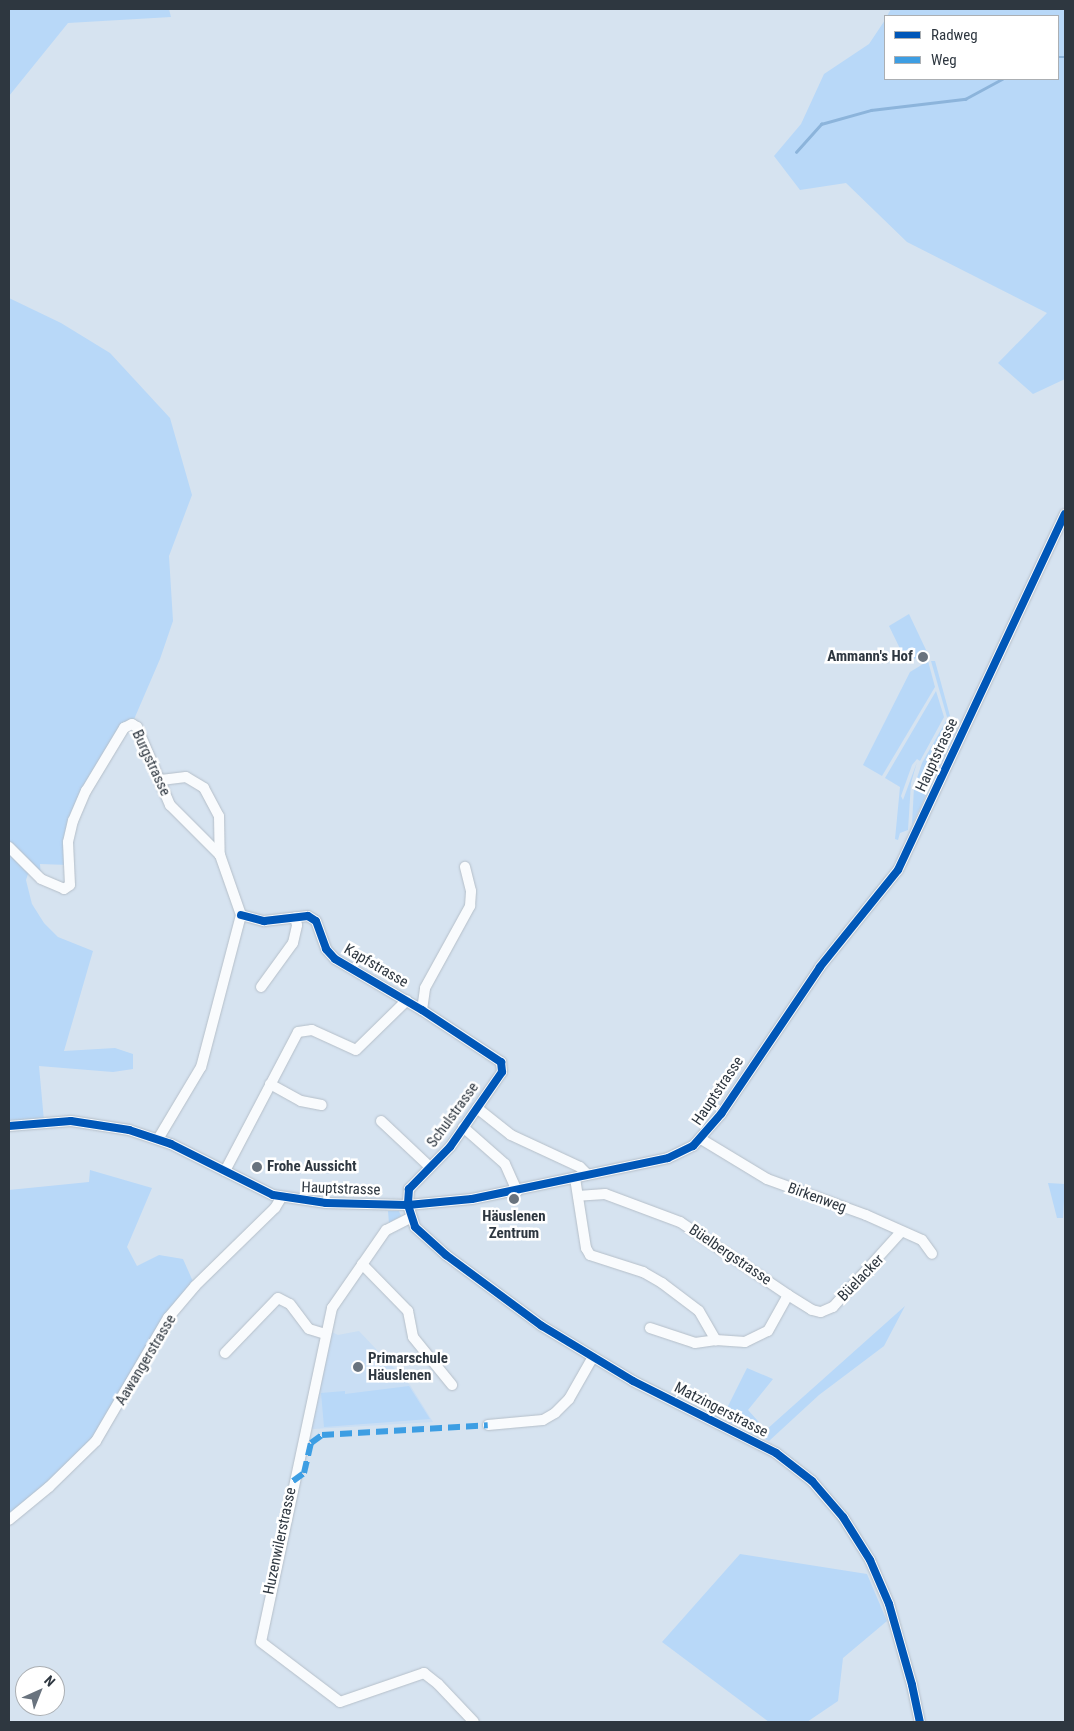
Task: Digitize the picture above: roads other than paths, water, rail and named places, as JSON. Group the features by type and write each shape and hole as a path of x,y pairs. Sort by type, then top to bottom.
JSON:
{"street":[{"name":"Hauptstrasse","path":"9,1126 71,1121 129,1130 158,1139 281,1198 313,1203 408,1204 451,1202 517,1191 668,1158 702,1139 800,994 898,870 1065,514"},
{"name":"Burgstrasse","path":"9,847 42,878 64,889 70,885 68,842 73,821 86,791 124,728 132,724 137,727 170,805 220,855 241,915"},
{"path":"161,780 186,777 204,788 219,816 220,855"},
{"path":"422,1010 425,988 470,906 471,891 465,868"},
{"path":"158,1139 202,1067 241,915"},
{"name":"Kapfstrasse","path":"241,915 264,921 308,916 316,921 326,950 335,960 407,1000 503,1064"},
{"path":"261,987 293,943 298,925 295,917"},
{"path":"225,1171 301,1029 312,1030 356,1050 407,1000"},
{"name":"Schulstrasse","path":"408,1204 409,1190 463,1127 502,1072 503,1064"},
{"path":"270,1084 301,1101 322,1106"},
{"name":"Schulstrasse","path":"477,1108 511,1135 580,1166 588,1175"},
{"path":"381,1121 430,1167"},
{"path":"463,1127 505,1164 517,1191"},
{"name":"Birkenweg","path":"702,1139 767,1179 922,1240 932,1254"},
{"path":"575,1178 590,1255 643,1272 669,1288 699,1311 716,1340"},
{"name":"Büelbergstrasse","path":"578,1196 606,1194 680,1222 788,1294 768,1330 756,1339 745,1342 716,1340 694,1343 650,1328"},
{"name":"Aawangerstrasse","path":"9,1520 49,1487 96,1440 168,1318 196,1286 276,1208 281,1198"},
{"name":"Matzingerstrasse","path":"408,1204 410,1218 422,1235 542,1326 633,1381 776,1453 812,1481 843,1517 870,1560 889,1604 912,1685 920,1722"},
{"name":"Huzenwilerstrasse","path":"410,1218 390,1226 334,1302 325,1334 260,1642 340,1702 424,1674 438,1684 474,1722"},
{"name":"Büelacker","path":"788,1294 812,1310 821,1312 833,1307 901,1232"},
{"path":"362,1264 408,1311 413,1337 452,1385"},
{"path":"225,1353 278,1298 290,1304 309,1329 325,1334"},
{"path":"488,1425 543,1420 555,1413 569,1399 593,1357"}],"waterway":[{"path":"1059,57 1065,57"},
{"path":"796,152 821,124 871,110 965,99 1000,80"}],"place":[{"name":"Ammann's Hof","path":"923,657"},
{"name":"Frohe Aussicht","path":"257,1167"},
{"name":"Häuslenen Zentrum","path":"514,1199"},
{"name":"Primarschule Häuslenen","path":"358,1367"}]}
